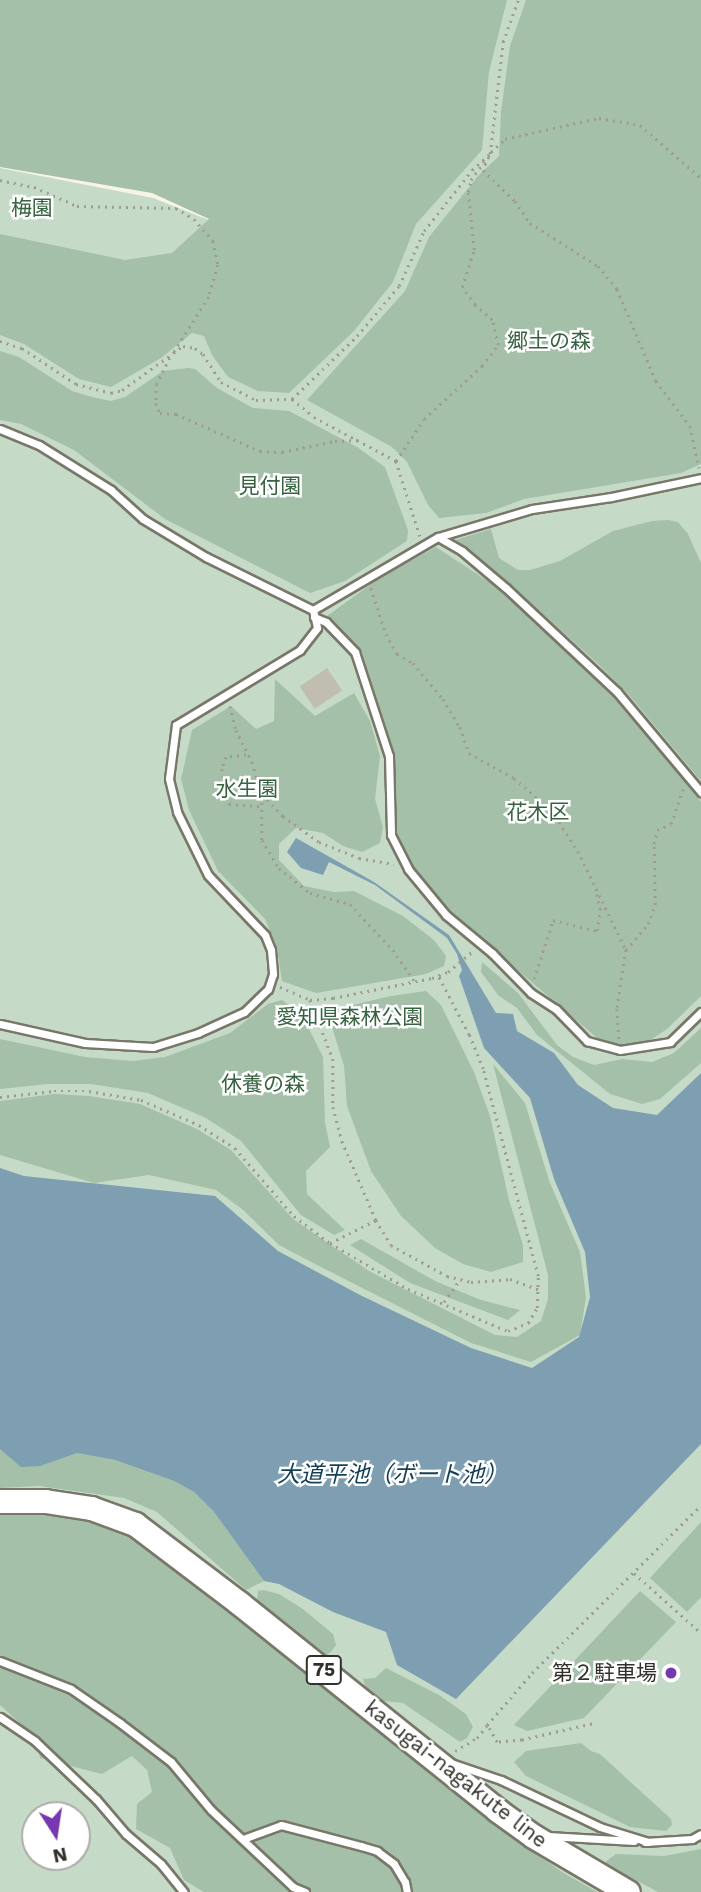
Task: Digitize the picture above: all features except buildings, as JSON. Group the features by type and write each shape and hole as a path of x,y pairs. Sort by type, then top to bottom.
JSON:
{"main road":[{"name":"kasugai-nagakute line","path":"0,1501 45,1501 91,1508 135,1524 446,1756 533,1836 628,1892"}],"lane":[{"path":"0,429 39,445 111,490 144,519 206,557 314,614 326,622 355,652 389,756 388,802 391,835 408,869 446,915 481,944 531,993 556,1009 587,1041 620,1050 670,1042 701,1012"},
{"path":"314,614 438,537 532,509 611,498 701,476"},
{"path":"438,537 462,551 506,588 617,692 701,792"},
{"path":"0,1024 85,1043 153,1047 198,1034 244,1012 268,989 271,981 271,950 265,934 208,875 177,811 169,779 176,725 300,650 317,628 314,614"},
{"path":"0,1661 71,1689 120,1723 171,1762 211,1810 293,1887 305,1892"},
{"path":"0,1717 52,1757 96,1799 126,1834 161,1864 184,1892"},
{"path":"446,1756 456,1763 491,1776 600,1827 648,1842"},
{"path":"243,1839 281,1825 369,1848 394,1864 405,1882 407,1892"},
{"path":"533,1836 648,1842 692,1839 701,1834"}],"path":[{"path":"517,0 503,42 490,154 482,170 515,201 530,223 598,266 617,289 656,381 690,426 701,476"},
{"path":"292,399 358,336 399,286 424,231 472,170 505,139 599,118 639,125 701,178"},
{"path":"396,461 424,419 482,366 498,345 492,320 475,305 462,287 474,250 468,192 471,180 490,154"},
{"path":"0,180 34,187 77,206 176,208 194,219 214,242 218,265 209,297 157,384 156,403 160,413 176,414 260,451 282,452 335,441 362,440"},
{"path":"0,341 22,348 76,384 111,393 122,390 183,346 195,348 203,354 221,382 256,400 292,399 314,416 396,461 423,545"},
{"path":"369,578 391,643 397,653 413,663 443,699 460,727 469,753 514,778 536,796 559,822 578,850 595,889 614,919 626,950 617,1009 620,1050"},
{"path":"232,692 230,708 246,755 252,762 262,796 262,839 279,868 310,893 349,904 393,950 415,981"},
{"path":"246,755 226,757 222,769 229,804 261,806"},
{"path":"626,950 648,924 655,905 654,844 657,831 671,824 688,776"},
{"path":"262,796 283,816 319,842 359,858 401,864"},
{"path":"531,993 536,967 553,920 597,931 600,910 595,889"},
{"path":"271,981 310,1000 438,976 448,972 481,944"},
{"path":"0,1097 54,1091 89,1091 141,1100 199,1125 235,1148 294,1216 330,1243 408,1289 508,1331 528,1323 537,1308 538,1289 531,1243 483,1069 438,976"},
{"path":"310,1000 334,1059 333,1107 342,1141 376,1220 391,1245 419,1263 460,1279 471,1282 510,1279 538,1289"},
{"path":"330,1243 376,1220"},
{"path":"443,1303 460,1279"},
{"path":"446,1756 477,1738 532,1673 701,1505"},
{"path":"634,1573 701,1633"},
{"path":"487,1725 497,1742 522,1740 592,1724"}],"green space":[{"path":"0,0 507,0 489,72 482,150 416,224 393,282 354,331 289,393 258,391 228,377 212,355 204,336 192,333 161,358 111,387 79,379 24,344 0,335 0,234 125,260 172,253 209,219 152,193 0,167"},
{"name":"愛知県森林公園","path":"381,0 701,0 701,1892 0,1892 0,168 153,198 209,220"},
{"name":"郷土の森","path":"526,0 701,0 701,464 681,473 524,499 486,513 439,518 428,505 407,462 392,447 307,400 405,291 429,237 478,176 499,156 501,112 510,46"},
{"name":"見付園","path":"0,351 19,357 72,391 111,401 125,397 163,371 188,368 195,369 217,388 253,408 289,411 357,447 385,467 408,530 407,541 345,581 310,593 165,519 74,450 21,424 0,420"},
{"path":"652,521 678,522 688,534 701,563 701,781 629,695 596,662 510,584 455,540 491,529 499,558 518,570 530,570 560,561 613,531"},
{"name":"花木区","path":"436,547 503,591 614,695 701,802 701,996 667,1029 643,1045 622,1047 603,1043 448,911 412,866 396,834 392,756 370,682 358,651 327,616 378,579"},
{"name":"水生園","path":"275,679 315,716 354,693 370,721 380,756 375,799 383,827 380,843 362,852 343,846 323,833 296,828 279,844 279,860 304,886 334,892 354,891 403,916 434,940 446,956 444,966 426,974 316,993 282,981 277,948 265,919 218,871 189,810 181,779 192,730 231,706 256,729 274,721"},
{"path":"482,962 518,993 557,1045 573,1057 594,1065 622,1059 652,1062 674,1053 701,1028 701,1063 660,1099 642,1104 610,1094 537,1035 517,1008 498,995 481,972"},
{"path":"426,991 441,1005 474,1072 490,1116 509,1200 523,1245 523,1262 491,1272 463,1264 435,1248 401,1216 371,1171 347,1106 344,1066 327,1011"},
{"name":"休養の森","path":"282,1000 301,1013 323,1057 325,1122 330,1147 306,1171 307,1194 345,1230 334,1235 301,1215 241,1141 206,1118 148,1093 91,1084 48,1084 0,1089 0,1039 85,1057 133,1061 165,1057 230,1033 268,1004"},
{"path":"493,1064 525,1103 550,1183 580,1252 586,1297 580,1335 531,1362 471,1343 279,1245 242,1209 216,1190 149,1175 94,1183 0,1155 0,1101 54,1094 140,1104 197,1129 231,1150 293,1219 369,1271 495,1335 517,1337 541,1321 548,1299 548,1275"},
{"path":"361,1239 435,1281 481,1300 520,1310 508,1320 410,1283 350,1245"},
{"path":"0,1449 63,1456 77,1453 115,1460 174,1481 194,1492 214,1512 264,1581 246,1590 157,1512 124,1498 39,1486 0,1488"},
{"path":"49,1512 129,1531 483,1816 562,1872 597,1892 204,1892 184,1880 170,1848 136,1829 137,1804 152,1792 147,1770 132,1756 102,1774 40,1758 37,1739 0,1705 0,1515"},
{"path":"701,1522 701,1597 687,1612 650,1578"},
{"path":"258,1591 279,1594 303,1609 333,1634 336,1645 331,1652 325,1656 257,1600"},
{"path":"640,1591 676,1622 584,1718 527,1731 514,1725"},
{"path":"386,1668 439,1695 466,1714 473,1727 467,1738 460,1742 403,1703 383,1701 366,1688 363,1679 375,1678"},
{"path":"581,1743 600,1754 671,1819 672,1825 666,1831 630,1827 526,1776 514,1762 526,1751"},
{"path":"701,1849 701,1892 658,1892 604,1863 616,1854 664,1856"}],"water":[{"name":"大道平池（ボート池）","path":"296,838 374,882 449,935 496,1013 513,1014 517,1031 554,1053 578,1085 613,1108 657,1115 701,1073 701,1444 456,1699 397,1665 386,1632 333,1612 279,1584 264,1581 214,1512 194,1492 174,1481 115,1460 77,1453 40,1466 21,1467 0,1449 0,1168 24,1176 215,1196 278,1251 360,1295 471,1348 532,1368 579,1337 590,1297 585,1252 554,1179 530,1098 484,1048 459,976 462,970 457,954 447,938 375,885 329,862 323,875 301,868 287,852"}],"place":[{"name":"第２駐車場","path":"671,1673"}],"park label":[{"name":"梅園","path":"32,208"}]}
